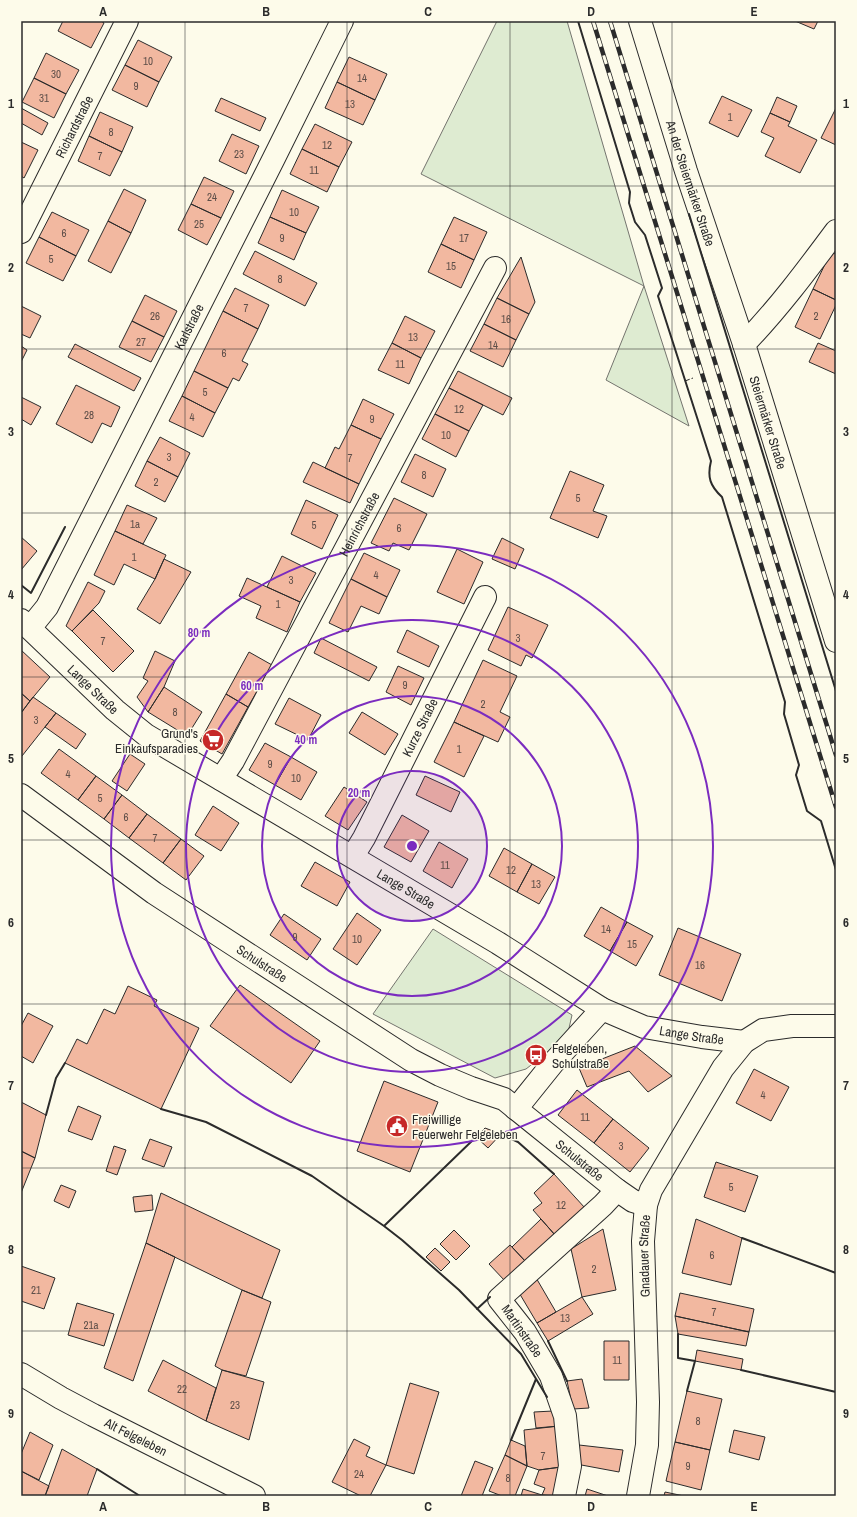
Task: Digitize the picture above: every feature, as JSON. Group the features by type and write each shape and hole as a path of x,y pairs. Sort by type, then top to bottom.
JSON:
{"street":[{"name":"Richardstraße","path":"21,232 127,21"},
{"name":"Karlstraße","path":"25,624 47,607 342,21"},
{"name":"An der Steiermärker Straße","path":"640,21 686,171 744,344"},
{"path":"744,344 808,270 836,231"},
{"name":"Heinrichstraße","path":"221,779 233,761 496,268"},
{"name":"Steiermärker Straße","path":"744,344 836,641"},
{"name":"Kurze Straße","path":"353,856 364,838 484,598"},
{"name":"Lange Straße","path":"25,624 115,710 146,735 498,943 602,1009 644,1027 702,1037 744,1042"},
{"name":"Schulstraße","path":"21,795 154,893 411,1060 440,1075 504,1100 617,1190 633,1201 646,1205"},
{"path":"516,1109 553,1063 602,1009"},
{"path":"744,1042 763,1030 792,1026 836,1026"},
{"name":"Gnadauer Straße","path":"638,1496 647,1445 648,1402 644,1241 646,1205 651,1190 723,1068 744,1042"},
{"name":"Martinstraße","path":"564,1496 570,1466 565,1416 551,1376 525,1332 499,1299 603,1205 617,1190"},
{"name":"Alt Felgeleben","path":"21,1374 92,1415 254,1496"}],"green space":[{"path":"497,21 567,21 644,286 421,174"},
{"path":"644,286 689,426 606,380"},
{"path":"433,929 572,1015 567,1037 526,1069 495,1078 373,1014"}],"building":[{"path":"63,21 101,21 104,23 91,48 58,31"},
{"path":"795,21 818,21 814,29"},
{"path":"138,40 172,57 159,82 125,65"},
{"path":"46,53 79,70 66,94 34,78"},
{"path":"349,57 387,74 375,100 337,82"},
{"path":"125,65 159,82 147,107 112,90"},
{"path":"34,78 66,94 54,118 22,102"},
{"path":"337,82 375,100 363,125 325,108"},
{"path":"722,96 752,110 738,137 709,123"},
{"path":"777,97 797,106 790,122 770,113"},
{"path":"221,98 266,118 260,131 215,111"},
{"path":"21,108 48,123 42,135 21,123"},
{"path":"836,108 836,145 821,138"},
{"path":"100,112 133,127 122,152 89,136"},
{"path":"770,113 790,122 788,126 817,140 800,173 765,156 774,138 761,132"},
{"path":"315,124 352,142 339,167 302,149"},
{"path":"232,134 259,146 246,174 219,161"},
{"path":"89,136 122,152 110,176 78,161"},
{"path":"21,142 38,150 24,178 21,176"},
{"path":"302,149 339,167 327,192 290,174"},
{"path":"204,177 234,191 221,218 191,204"},
{"path":"124,189 146,200 131,233 108,221"},
{"path":"282,190 319,207 306,233 270,217"},
{"path":"191,204 221,218 207,245 178,230"},
{"path":"52,212 89,230 76,256 39,237"},
{"path":"270,217 306,233 294,260 258,243"},
{"path":"454,217 487,232 474,260 441,244"},
{"path":"108,221 131,233 111,273 88,261"},
{"path":"39,237 76,256 63,281 26,263"},
{"path":"441,244 474,260 461,288 428,272"},
{"path":"255,251 317,283 305,306 243,274"},
{"path":"831,252 836,254 836,300 813,289"},
{"path":"521,257 535,302 529,314 497,298"},
{"path":"235,288 269,305 258,329 223,311"},
{"path":"813,289 836,300 836,305 820,339 795,327"},
{"path":"145,295 177,311 164,337 132,321"},
{"path":"497,298 529,314 516,340 484,324"},
{"path":"21,306 41,316 30,338 21,334"},
{"path":"223,311 258,329 242,361 248,364 239,381 233,378 228,388 194,371"},
{"path":"405,316 435,331 421,358 392,343"},
{"path":"132,321 164,337 151,362 119,347"},
{"path":"484,324 516,340 503,367 470,351"},
{"path":"392,343 421,358 409,384 378,370"},
{"path":"818,343 836,351 836,374 809,362"},
{"path":"75,344 141,378 134,391 68,357"},
{"path":"21,346 27,350 21,362"},
{"path":"194,371 228,388 215,413 182,396"},
{"path":"458,371 512,398 503,415 449,388"},
{"path":"76,385 120,407 111,427 102,423 92,443 56,424"},
{"path":"449,388 483,405 469,431 435,414"},
{"path":"182,396 215,413 203,437 169,421"},
{"path":"21,397 41,407 31,425 21,419"},
{"path":"363,399 394,414 381,439 351,425"},
{"path":"435,414 469,431 456,457 422,439"},
{"path":"351,425 381,439 359,484 325,468 335,447 339,449"},
{"path":"160,437 190,453 178,477 147,461"},
{"path":"415,454 446,469 433,497 401,482"},
{"path":"147,461 178,477 165,502 135,486"},
{"path":"313,462 359,484 350,503 303,482"},
{"path":"570,471 604,485 593,511 607,516 598,538 550,518"},
{"path":"394,498 427,514 409,550 393,543 389,551 371,543"},
{"path":"306,500 338,515 322,549 291,534"},
{"path":"127,505 157,518 143,544 115,531"},
{"path":"115,531 166,555 155,579 124,564 114,585 94,575"},
{"path":"21,537 37,551 21,570"},
{"path":"502,538 524,549 515,569 492,559"},
{"path":"457,549 483,562 464,604 437,592"},
{"path":"364,553 400,570 387,597 351,579"},
{"path":"282,556 316,573 300,602 267,587"},
{"path":"164,559 191,572 160,624 137,609 155,579"},
{"path":"247,578 300,602 287,632 256,618 261,606 239,596"},
{"path":"351,579 387,597 379,614 361,606 348,632 329,623"},
{"path":"88,582 105,591 99,603 72,631 66,626"},
{"path":"508,607 548,625 532,658 526,655 521,666 488,650"},
{"path":"93,610 134,651 113,672 72,631"},
{"path":"407,630 439,646 429,667 397,652"},
{"path":"321,638 377,667 369,681 314,653"},
{"path":"21,650 50,677 30,701 21,693"},
{"path":"155,651 175,661 164,687 148,712 137,697 148,681 143,678"},
{"path":"249,652 272,665 248,707 226,694"},
{"path":"483,660 517,676 500,712 510,717 498,742 454,722"},
{"path":"398,666 424,678 411,705 386,692"},
{"path":"164,687 202,712 187,736 148,712"},
{"path":"21,693 30,701 21,713"},
{"path":"226,694 248,707 222,754 200,741"},
{"path":"33,697 56,713 22,756 21,713"},
{"path":"289,698 321,715 308,740 275,724"},
{"path":"362,712 398,734 385,755 349,733"},
{"path":"56,713 86,734 76,749 45,727"},
{"path":"454,722 484,736 464,777 434,762"},
{"path":"265,743 291,757 275,785 249,770"},
{"path":"59,749 96,776 78,800 41,773"},
{"path":"130,754 145,764 127,791 112,781"},
{"path":"291,757 317,772 301,800 275,785"},
{"path":"96,776 122,795 104,819 78,800"},
{"path":"425,776 460,792 451,812 416,795"},
{"path":"344,787 367,802 348,830 325,816"},
{"path":"122,795 147,814 129,838 104,819"},
{"path":"213,806 239,823 221,851 195,835"},
{"path":"147,814 181,839 163,863 129,838"},
{"path":"402,815 429,831 411,862 384,847"},
{"path":"181,839 204,856 186,880 163,863"},
{"path":"439,842 468,859 452,888 423,871"},
{"path":"504,848 532,864 517,892 489,876"},
{"path":"315,862 350,882 337,906 301,886"},
{"path":"532,864 555,877 539,904 517,892"},
{"path":"601,907 627,922 610,951 584,936"},
{"path":"357,913 381,930 357,965 333,949"},
{"path":"284,914 321,939 307,960 270,935"},
{"path":"627,922 653,936 636,966 610,951"},
{"path":"678,928 741,954 722,1001 659,975"},
{"path":"240,985 320,1041 291,1083 210,1026"},
{"path":"128,986 157,1000 154,1006 199,1028 161,1109 65,1063 77,1039 87,1044 104,1009 115,1014"},
{"path":"28,1013 53,1026 33,1063 21,1056 21,1026"},
{"path":"635,1046 672,1076 648,1092 629,1071 587,1087 579,1068"},
{"path":"754,1069 789,1087 771,1121 736,1103"},
{"name":"Freiwillige Feuerwehr Felgeleben","path":"384,1081 438,1102 410,1172 357,1151"},
{"path":"577,1090 613,1119 594,1143 558,1115"},
{"path":"21,1102 46,1115 35,1158 21,1151"},
{"path":"78,1106 101,1116 92,1140 68,1131"},
{"path":"613,1119 649,1148 630,1172 594,1143"},
{"path":"485,1128 501,1134 488,1148 476,1137"},
{"path":"150,1139 172,1147 164,1167 142,1159"},
{"path":"114,1146 126,1150 117,1175 106,1171"},
{"path":"21,1151 35,1158 21,1193"},
{"path":"716,1162 758,1176 745,1212 704,1197"},
{"path":"554,1174 585,1208 555,1235 533,1210 542,1203 534,1193"},
{"path":"61,1185 76,1191 69,1208 54,1201"},
{"path":"161,1193 280,1250 262,1298 242,1290 146,1243"},
{"path":"152,1195 153,1210 135,1212 133,1197"},
{"path":"541,1219 555,1235 526,1262 512,1247"},
{"path":"696,1219 742,1238 731,1285 682,1273"},
{"path":"603,1229 616,1290 582,1297 571,1249"},
{"path":"454,1230 470,1246 456,1260 440,1244"},
{"path":"146,1243 175,1257 133,1381 104,1368"},
{"path":"510,1245 526,1262 505,1281 489,1264"},
{"path":"435,1248 450,1262 441,1271 426,1257"},
{"path":"21,1266 55,1278 44,1309 21,1301"},
{"path":"535,1276 556,1312 537,1323 518,1291"},
{"path":"242,1290 271,1302 246,1376 222,1370 215,1366"},
{"path":"680,1293 754,1309 749,1332 675,1316"},
{"path":"582,1297 593,1314 548,1341 537,1323"},
{"path":"77,1303 114,1314 104,1346 68,1335"},
{"path":"675,1316 749,1332 746,1346 678,1334"},
{"path":"604,1341 629,1341 629,1380 604,1380"},
{"path":"697,1350 743,1359 741,1370 695,1361"},
{"path":"163,1360 216,1388 206,1421 148,1391"},
{"path":"222,1370 264,1382 249,1440 206,1421"},
{"path":"582,1379 589,1408 573,1409 567,1381"},
{"path":"410,1383 439,1392 414,1474 386,1465"},
{"path":"687,1391 722,1399 710,1450 675,1442"},
{"path":"553,1411 559,1426 536,1428 534,1412"},
{"path":"559,1426 561,1467 539,1470 527,1466 524,1430"},
{"path":"734,1430 765,1437 759,1460 729,1452"},
{"path":"30,1432 53,1445 39,1480 21,1471 21,1454"},
{"path":"354,1439 370,1447 366,1456 386,1465 370,1496 361,1496 332,1482"},
{"path":"511,1440 525,1446 527,1466 505,1455"},
{"path":"675,1442 710,1450 701,1490 666,1481"},
{"path":"579,1445 623,1450 619,1472 576,1464"},
{"path":"62,1449 97,1469 87,1496 45,1496"},
{"path":"505,1455 527,1466 515,1496 502,1496 489,1491"},
{"path":"475,1461 493,1468 482,1496 461,1496"},
{"path":"561,1467 554,1496 542,1495 545,1488 534,1484 539,1470"},
{"path":"21,1471 49,1486 45,1496 21,1496"},
{"path":"523,1489 542,1495 546,1496 521,1496"},
{"path":"587,1489 608,1496 585,1496"},
{"path":"665,1492 684,1496 664,1496"}],"railway":[{"path":"593,21 836,807"},
{"path":"610,21 836,755"}],"fence":[{"path":"685,381 693,378"}],"wall":[{"path":"578,21 630,192 629,203 635,222 645,235 662,288 658,296 711,461 709,472 710,481 722,497 785,702 784,714 799,765 796,775 807,811 821,821 836,870"},
{"path":"689,214 836,691"},
{"path":"21,585 31,593 65,527"},
{"path":"46,1115 56,1078 65,1063"},
{"path":"161,1109 206,1122 312,1176 384,1226 476,1137"},
{"path":"501,1134 518,1142 554,1174"},
{"path":"384,1226 459,1290 521,1354 547,1397"},
{"path":"742,1238 836,1273"},
{"path":"477,1309 490,1297"},
{"path":"678,1334 678,1358 695,1361 687,1391"},
{"path":"548,1341 567,1381"},
{"path":"741,1370 836,1392"},
{"path":"511,1440 536,1379"},
{"path":"97,1469 140,1496"}],"place":[{"name":"Grund's Einkaufsparadies","path":"213,740"},
{"name":"Felgeleben, Schulstraße","path":"536,1055"},
{"name":"Freiwillige Feuerwehr Felgeleben","path":"397,1126"}]}
